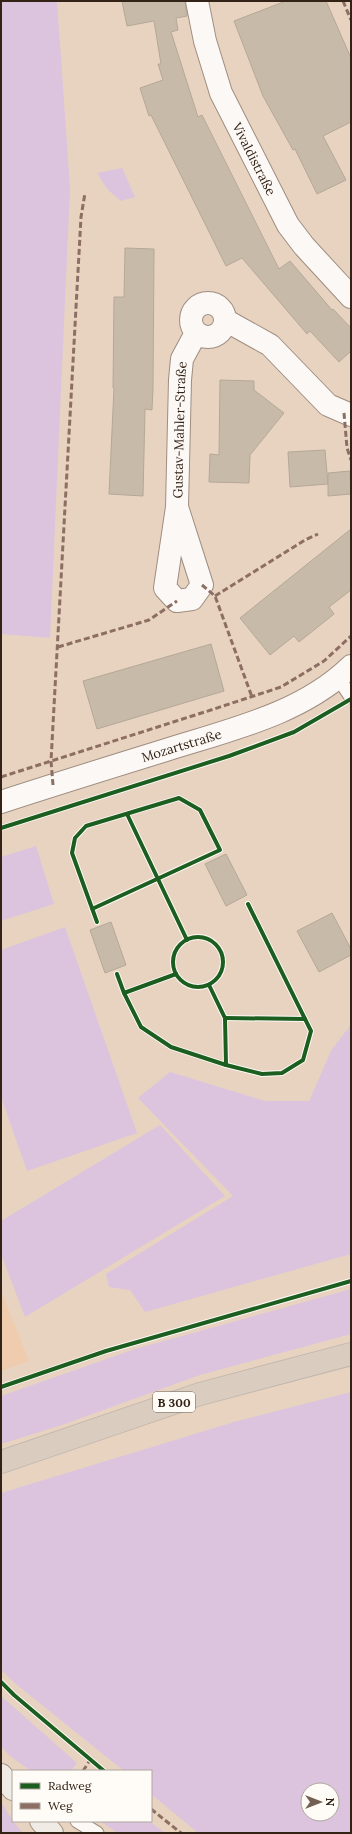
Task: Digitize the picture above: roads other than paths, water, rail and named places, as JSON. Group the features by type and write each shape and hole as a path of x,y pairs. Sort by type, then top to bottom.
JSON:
{"highway":[{"name":"B 300","path":"1,1462 200,1394 351,1354"}],"main road":[{"path":"1,1774 12,1787"},
{"path":"42,1822 52,1833"}],"street":[{"name":"Vivaldistraße","path":"197,1 205,41 221,93 285,218 304,246 351,296"},
{"path":"206,303 217,305 222,310 225,320 221,331 212,337 201,336 196,333 190,318 192,312 200,304 206,303"},
{"path":"225,320 270,345 328,405 351,415"},
{"name":"Gustav-Mahler-Straße","path":"177,507 180,380 182,359 196,333"},
{"name":"Mozartstraße","path":"1,802 221,733 286,710 345,672"}],"lane":[{"path":"345,672 351,697"},
{"path":"1,1774 12,1778"},
{"path":"79,1822 97,1833"}]}
